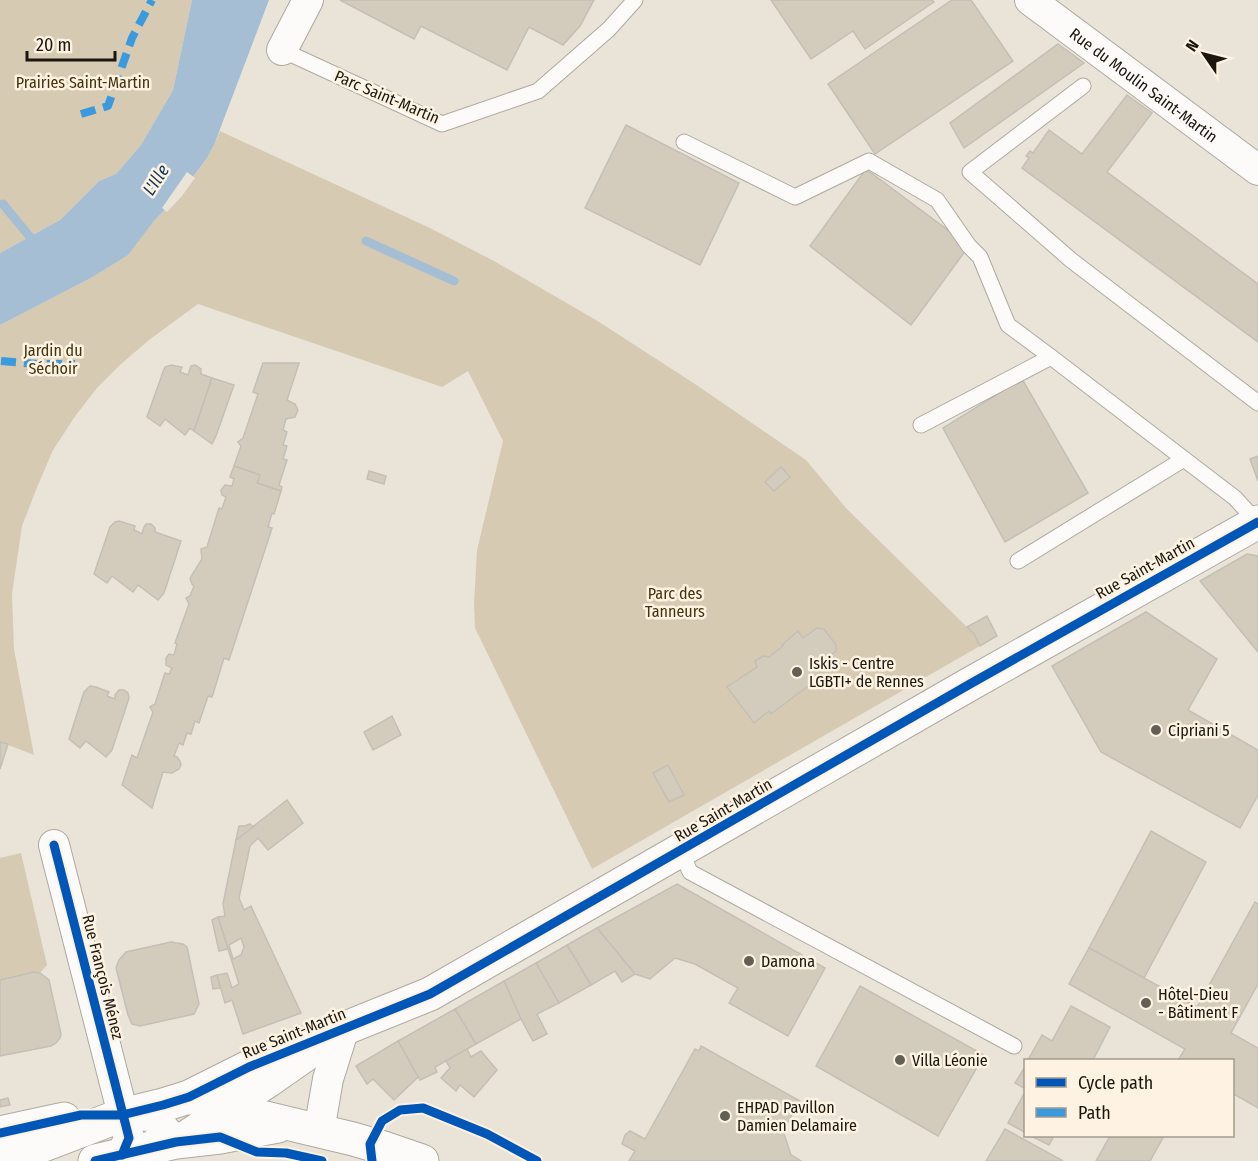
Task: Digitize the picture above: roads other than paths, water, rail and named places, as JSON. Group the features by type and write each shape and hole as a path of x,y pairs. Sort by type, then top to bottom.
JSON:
{"main road":[{"name":"Rue Saint-Martin","path":"9,1144 163,1105 189,1096 249,1067 429,994 1258,522"},
{"path":"189,1096 228,1109 384,1148 422,1161"},
{"path":"108,1158 176,1142 305,1127"}],"street":[{"path":"282,50 308,0"},
{"name":"Rue du Moulin Saint-Martin","path":"1030,0 1258,170"},
{"name":"Rue François Ménez","path":"54,845 129,1138 108,1158"},
{"path":"305,1127 328,1079 344,1028"},
{"name":"Rue Saint-Martin","path":"176,1142 269,1082 344,1028"},
{"path":"122,1115 152,1116 176,1142"}],"lane":[{"name":"Parc Saint-Martin","path":"282,50 442,124 538,91 609,29 635,0"},
{"path":"1083,86 970,172 1071,260 1258,403"},
{"path":"684,142 795,197 869,161 937,200 969,246 980,257 1008,325 1235,498 1258,522"},
{"path":"921,425 1051,357"},
{"path":"1018,561 1184,459"},
{"path":"681,851 690,872 1014,1046"}],"water":[{"name":"L'Ille","path":"192,0 269,0 207,158 128,255 89,279 0,325 0,253 60,220 99,181 116,174 141,145 173,90"}],"waterway":[{"path":"3,204 36,247"},
{"path":"366,241 454,281"}],"place":[{"name":"Iskis - Centre LGBTI+ de Rennes","path":"797,672"},
{"name":"Cipriani 5","path":"1156,730"},
{"name":"Damona","path":"749,961"},
{"name":"Hôtel-Dieu - Bâtiment F","path":"1146,1003"},
{"name":"Villa Léonie","path":"900,1060"},
{"name":"EHPAD Pavillon Damien Delamaire","path":"725,1116"}],"park label":[{"name":"Prairies Saint-Martin","path":"83,82"},
{"name":"Jardin du Séchoir","path":"53,359"},
{"name":"Parc des Tanneurs","path":"675,602"}]}
